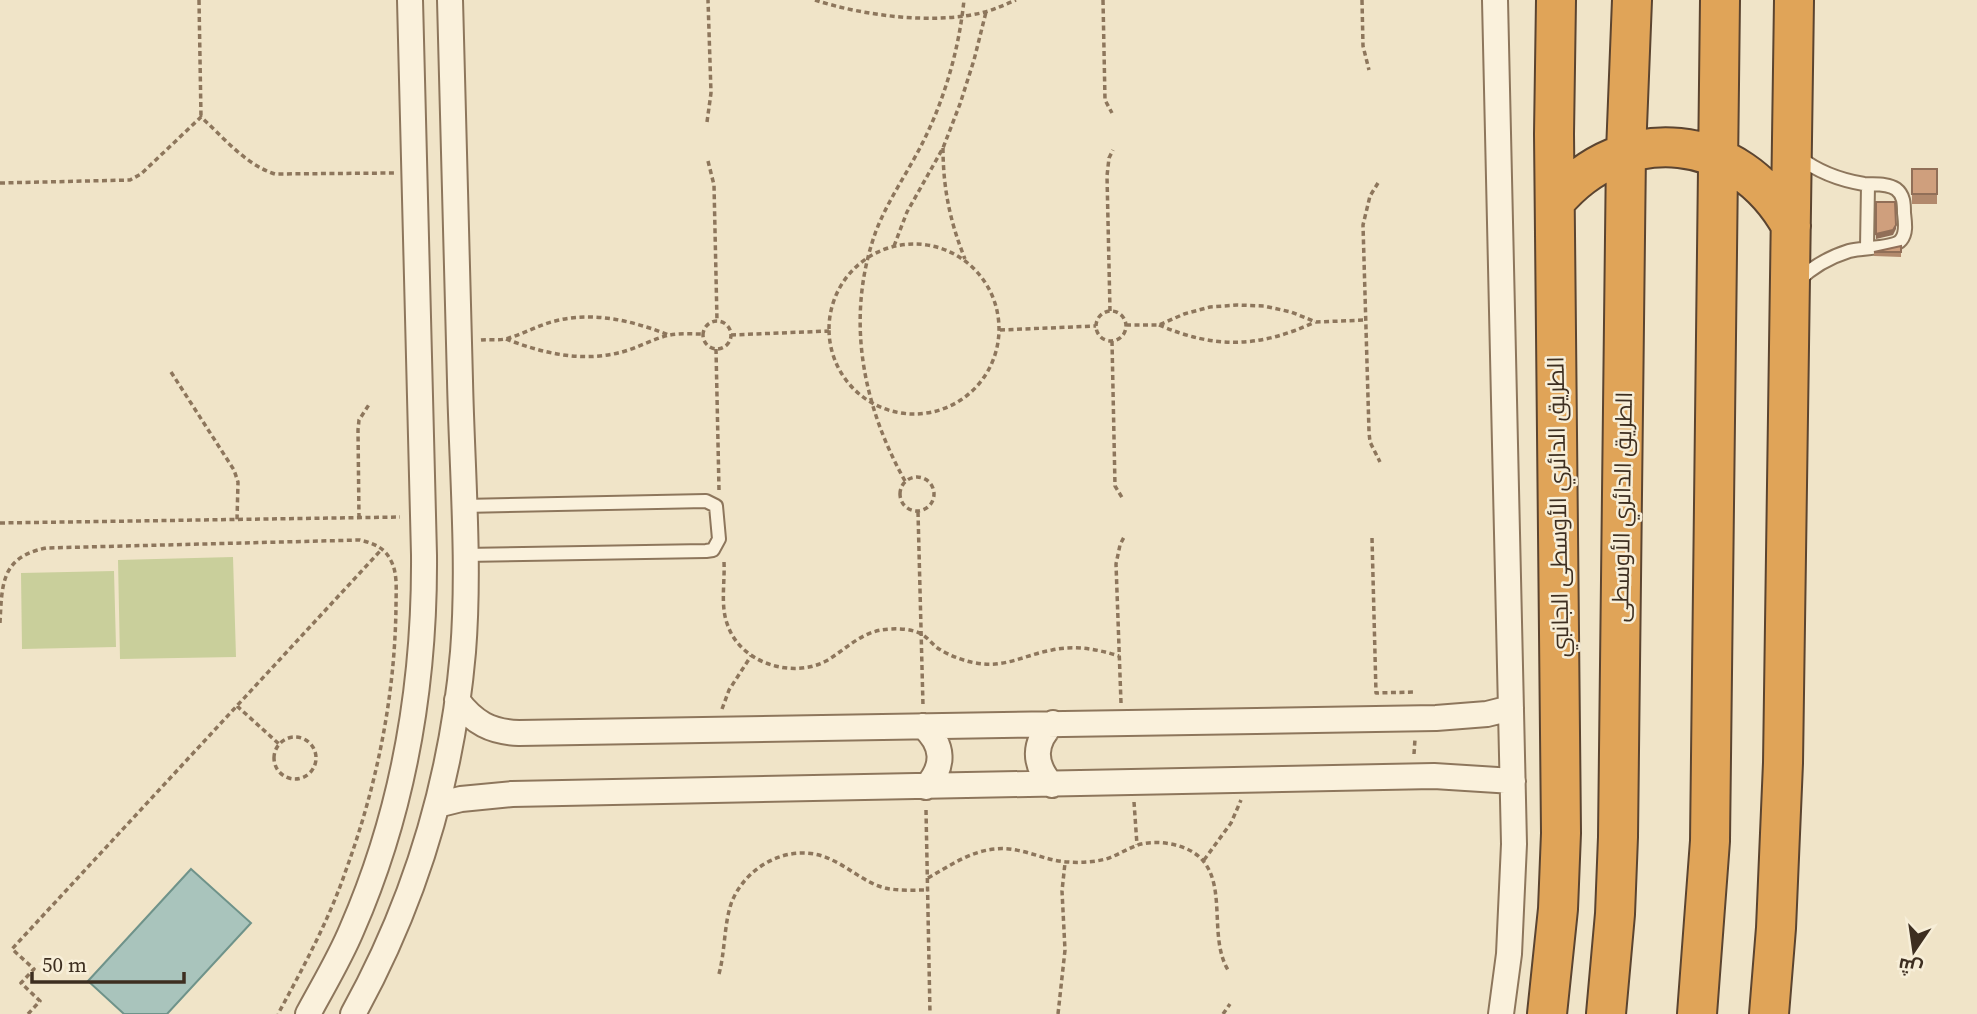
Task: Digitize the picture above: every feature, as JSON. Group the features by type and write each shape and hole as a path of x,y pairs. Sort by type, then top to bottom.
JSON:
{"highway":[{"name":"الطريق الدائري الأوسطى الجانبي","path":"1547,1014 1558,909 1561,821 1555,202 1556,0"},
{"name":"الطريق الدائري الأوسطى","path":"1606,1014 1615,914 1618,836 1626,152 1632,0"},
{"path":"1697,1014 1710,841 1716,156 1720,0"},
{"path":"1769,1014 1783,776 1794,0"},
{"path":"1555,202 1587,172 1626,152 1663,147 1681,148 1716,156 1740,168 1760,184 1791,226"}],"street":[{"path":"308,1014 352,930 398,796 409,746 422,647 423,517 410,0"},
{"path":"353,1014 382,961 407,899 437,805 457,700 463,650 464,555 450,0"},
{"path":"1496,0 1513,781 1513,897 1501,1014"},
{"path":"457,700 468,715 483,726 501,732 1436,718 1487,714 1511,708"},
{"path":"1052,785 1042,774 1037,761 1038,746 1043,733 1053,723"},
{"path":"923,726 934,735 940,748 941,763 936,777 926,787"},
{"path":"437,805 461,799 512,794 1434,776 1513,781"}],"lane":[{"path":"1790,289 1825,261 1867,247 1893,245 1901,240 1905,232 1901,194 1888,186 1868,185 1835,177 1805,162 1792,152"},
{"path":"1867,247 1868,185"},
{"path":"463,506 706,501 716,506 719,539 713,550 706,551 464,555"}],"path":[{"path":"199,0 201,117 250,162 275,174 414,173"},
{"path":"707,122 710,93 708,0"},
{"path":"815,0 852,11 888,16 962,15 986,12 1016,0"},
{"path":"905,481 887,447 870,402 860,329 862,293 868,257 887,205 923,142 941,101 954,58 964,0"},
{"path":"1103,0 1105,100 1112,113"},
{"path":"1362,0 1363,46 1369,70"},
{"path":"894,246 907,212 943,148 974,60 986,12"},
{"path":"0,183 130,180 141,174 201,117"},
{"path":"943,148 947,206 966,261"},
{"path":"1110,311 1107,176 1113,150"},
{"path":"708,161 714,185 717,321"},
{"path":"1378,183 1367,203 1363,225 1370,442 1380,462"},
{"path":"913,244 950,251 966,261 984,280 996,304 1000,330 996,355 984,378 967,396 944,409 919,414 894,412 870,402 853,389 840,372 832,352 828,331 831,309 839,289 851,271 868,257 894,246 913,244"},
{"path":"1126,326 1159,325 1197,311 1237,305 1264,306 1316,321 1366,320"},
{"path":"1110,311 1124,318 1126,326 1122,336 1112,341 1098,334 1096,326 1097,319 1110,311"},
{"path":"669,335 643,325 587,317 559,320 506,339 532,349 588,357 625,351 669,335 703,334"},
{"path":"717,321 727,325 731,335 728,342 716,349 707,344 703,334 707,325 717,321"},
{"path":"1159,325 1185,336 1239,344 1292,333 1316,321"},
{"path":"1000,330 1096,326"},
{"path":"731,335 828,331"},
{"path":"1112,341 1115,486 1123,499"},
{"path":"716,349 720,465 716,506"},
{"path":"172,372 237,476 237,520"},
{"path":"359,518 358,430 359,420 370,403"},
{"path":"914,477 923,478 931,484 935,492 933,502 927,509 918,512 903,505 900,497 900,488 905,481 914,477"},
{"path":"918,512 923,726"},
{"path":"0,523 423,517"},
{"path":"1121,723 1116,564 1124,537"},
{"path":"1372,538 1376,692 1414,692"},
{"path":"0,623 2,587 6,572 16,559 30,551 46,548 360,540 382,549 390,558 395,570 396,621 390,695 380,755 365,815 346,873 322,929 278,1014"},
{"path":"718,545 724,559 724,606 727,625 737,642 751,656 774,666 800,668 824,662 862,636 881,630 901,629 921,633 939,649 961,659 984,664 1008,663 1052,649 1075,647 1098,649 1119,656"},
{"path":"28,1014 40,1001 21,983 34,970 12,949 382,549"},
{"path":"718,730 729,690 751,656"},
{"path":"237,706 279,744"},
{"path":"1415,734 1415,754"},
{"path":"295,736 311,743 316,760 314,768 300,779 283,775 273,760 274,751 279,744 295,736"},
{"path":"1204,860 1231,823 1248,780"},
{"path":"1137,845 1134,804 1138,783"},
{"path":"926,787 930,1014"},
{"path":"928,878 979,852 997,848 1015,849 1065,862 1102,860 1137,845 1172,844 1204,860 1214,886 1220,954 1228,970"},
{"path":"719,974 730,906 739,887 752,872 769,860 789,854 810,853 830,858 865,881 885,888 928,890"},
{"path":"1058,1014 1065,950 1062,891 1065,862"},
{"path":"1223,1014 1230,1004"}],"green space":[{"path":"233,557 236,657 120,659 118,560"},
{"path":"114,571 116,647 22,649 21,573"}],"water":[{"path":"191,869 251,923 167,1014 124,1014 88,981"}],"building":[{"path":"1912,169 1937,169 1937,194 1912,194"},
{"path":"1876,202 1895,202 1896,225 1893,230 1876,234"},
{"path":"1901,246 1901,252 1874,252"}]}
